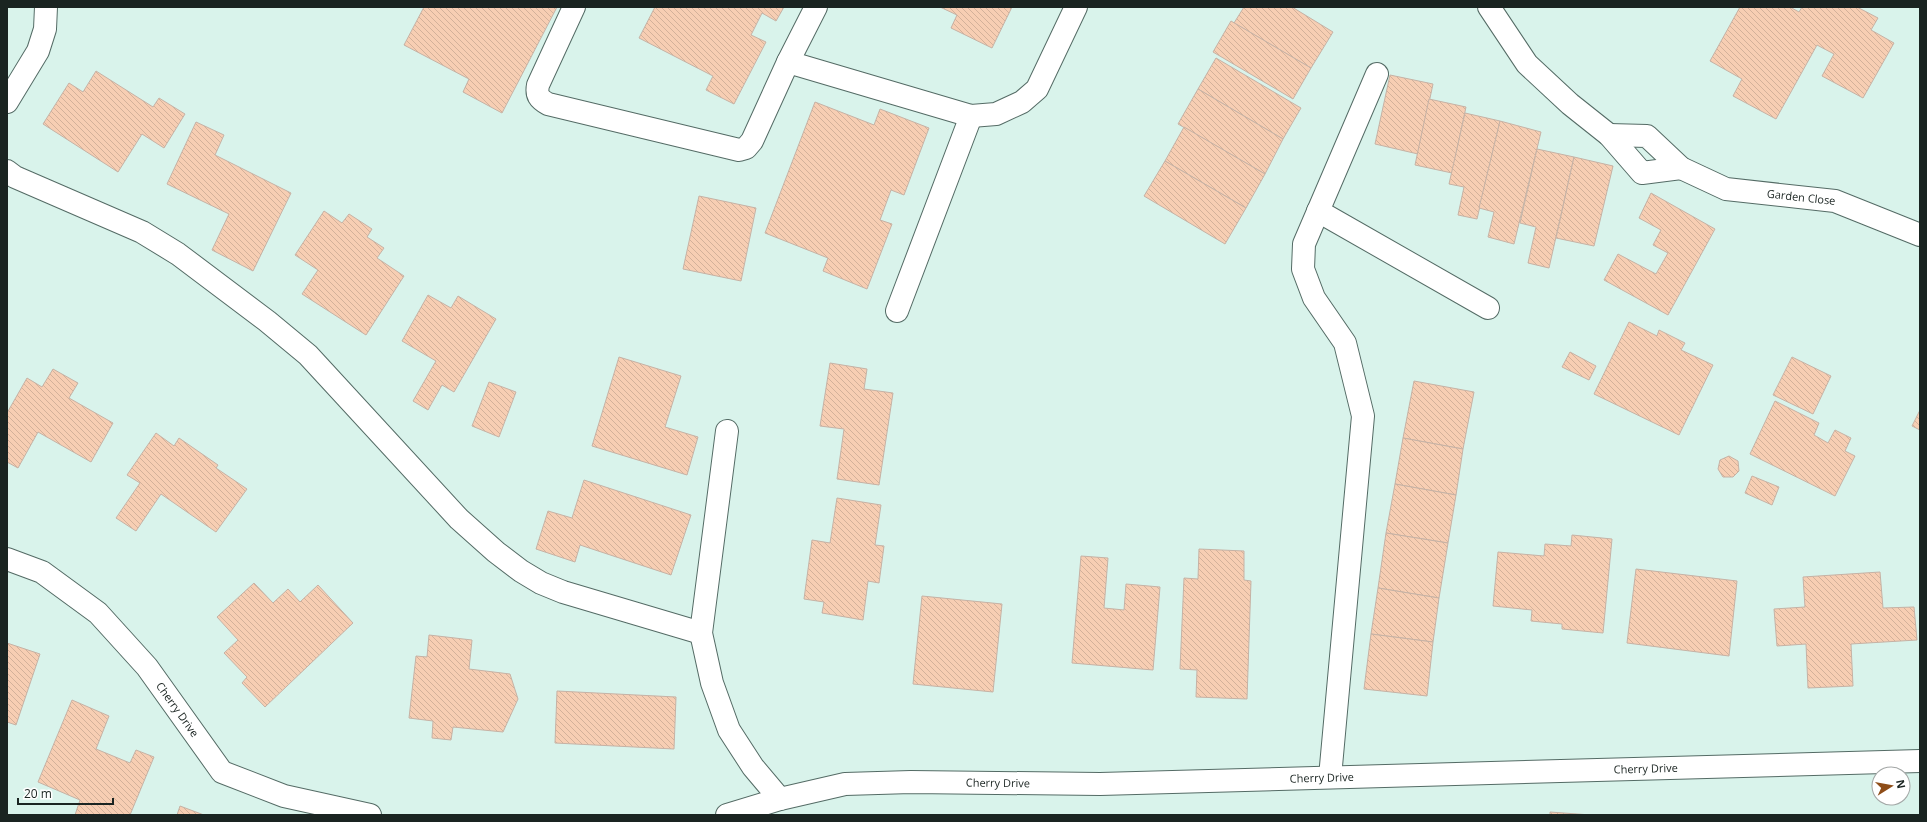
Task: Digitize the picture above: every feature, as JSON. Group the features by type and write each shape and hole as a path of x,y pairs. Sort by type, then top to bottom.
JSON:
{"street":[{"path":"7,102 38,51 45,29 46,7"},
{"path":"574,7 538,85 536,92 540,100 548,104 739,150 746,148 752,141 788,62 816,7"},
{"path":"788,62 971,116 996,114 1022,102 1037,90 1076,7"},
{"path":"1489,7 1527,64 1570,104 1609,135 1642,173 1681,168"},
{"path":"1330,777 1363,416 1345,343 1314,298 1303,269 1304,244 1377,74"},
{"path":"897,311 971,116"},
{"path":"1609,135 1647,136 1681,168"},
{"name":"Garden Close","path":"1681,168 1726,189 1835,201 1920,234"},
{"path":"7,171 15,177 142,232 178,254 268,321 308,355 459,519 496,552 522,570 542,583 563,592 701,633"},
{"path":"1318,211 1488,308"},
{"path":"727,430 701,633 712,683 728,730 753,766 780,800"},
{"name":"Cherry Drive","path":"7,559 42,572 98,613 147,667 222,772 284,796 370,815"},
{"name":"Cherry Drive","path":"727,815 845,784 911,782 1100,784 1920,761"}],"building":[{"path":"424,7 557,7 502,113 463,92 469,79 404,45"},
{"path":"655,7 784,7 776,21 762,13 751,35 766,42 734,104 706,90 713,76 639,38"},
{"path":"940,7 1012,7 992,48 951,28 957,15"},
{"path":"1244,7 1292,7 1333,32 1311,68 1234,23"},
{"path":"1740,7 1790,7 1799,12 1802,7 1857,7 1878,18 1871,30 1894,43 1863,98 1822,76 1834,54 1817,45 1776,119 1733,96 1742,79 1710,61"},
{"path":"1231,21 1311,68 1293,99 1213,52"},
{"path":"1216,58 1301,108 1283,139 1198,89"},
{"path":"96,71 153,107 159,98 185,114 164,148 142,134 118,172 43,124 69,83 83,92"},
{"path":"1390,75 1433,84 1418,154 1375,144"},
{"path":"1198,89 1283,139 1265,174 1178,124"},
{"path":"1429,99 1466,107 1452,173 1415,165"},
{"path":"815,102 874,125 880,109 929,128 904,195 891,190 880,220 892,224 867,289 823,271 828,258 765,233"},
{"path":"1465,113 1500,121 1477,219 1458,215 1464,187 1449,184"},
{"path":"1500,121 1541,132 1514,244 1488,237 1494,212 1479,208"},
{"path":"196,122 224,135 215,155 291,193 253,271 212,250 229,214 167,184"},
{"path":"1184,127 1265,174 1246,208 1165,161"},
{"path":"1537,149 1574,157 1549,268 1528,263 1536,227 1520,223"},
{"path":"1574,157 1613,166 1594,246 1556,238"},
{"path":"1165,161 1246,208 1225,244 1144,196"},
{"path":"1651,193 1715,229 1668,315 1604,280 1618,254 1656,274 1668,253 1653,245 1661,230 1639,218"},
{"path":"699,196 756,208 741,281 683,269"},
{"path":"324,211 342,223 349,214 372,229 367,237 384,248 377,258 404,276 366,335 302,294 318,270 295,255"},
{"path":"428,295 451,308 458,296 496,319 454,392 442,385 428,410 413,401 436,361 402,341"},
{"path":"1629,322 1657,336 1659,330 1685,343 1681,350 1713,365 1679,435 1594,394"},
{"path":"1570,352 1596,366 1589,380 1562,367"},
{"path":"619,357 681,376 665,427 698,437 687,475 592,446"},
{"path":"1792,357 1831,376 1813,414 1773,395"},
{"path":"830,363 867,369 864,389 893,393 879,485 837,479 844,429 820,426"},
{"path":"53,369 78,383 69,398 113,423 91,462 38,432 18,468 7,462 7,413 27,378 42,387"},
{"path":"1414,381 1474,392 1463,449 1403,438"},
{"path":"489,382 516,392 499,437 472,426"},
{"path":"1775,401 1819,423 1814,435 1828,443 1835,430 1851,438 1845,451 1855,456 1835,496 1750,454"},
{"path":"1920,410 1920,430 1912,426"},
{"path":"156,433 174,446 179,438 218,465 216,468 247,489 216,532 161,494 136,531 116,518 140,483 127,475"},
{"path":"1403,438 1463,449 1456,495 1395,484"},
{"path":"1729,456 1738,461 1739,471 1733,477 1723,477 1718,469 1720,460"},
{"path":"1752,476 1779,487 1772,505 1745,493"},
{"path":"584,480 691,515 671,575 580,545 575,562 536,549 548,511 572,518"},
{"path":"1395,484 1456,495 1448,543 1386,533"},
{"path":"837,498 881,505 875,545 884,546 879,583 868,581 863,620 822,613 824,602 804,599 812,540 830,543"},
{"path":"1386,533 1448,543 1439,598 1378,588"},
{"path":"1572,535 1612,539 1603,633 1562,629 1562,624 1531,621 1532,610 1493,606 1498,552 1544,556 1545,544 1571,546"},
{"path":"1199,549 1244,551 1244,580 1251,581 1247,699 1196,697 1197,670 1180,669 1184,578 1198,579"},
{"path":"1081,556 1108,558 1104,608 1124,610 1126,584 1160,587 1153,670 1072,663"},
{"path":"1636,569 1737,581 1729,656 1627,643"},
{"path":"1880,572 1883,608 1914,607 1917,640 1851,644 1853,686 1808,688 1806,644 1777,646 1774,609 1805,607 1803,577"},
{"path":"254,583 273,603 288,589 300,602 318,585 353,623 265,707 242,683 247,677 224,653 238,640 217,617"},
{"path":"1378,588 1439,598 1433,642 1371,634"},
{"path":"922,596 1002,604 993,692 913,684"},
{"path":"1371,634 1433,642 1427,696 1364,689"},
{"path":"429,635 472,640 469,669 510,674 518,699 503,732 453,727 451,740 432,738 433,721 409,718 416,656 427,657"},
{"path":"7,643 40,654 16,725 7,722"},
{"path":"557,691 676,697 674,749 555,743"},
{"path":"72,700 109,716 96,749 130,763 136,750 154,757 130,815 75,815 80,800 38,782"},
{"path":"180,806 204,815 177,815"},
{"path":"1550,812 1591,815 1550,815"}]}
